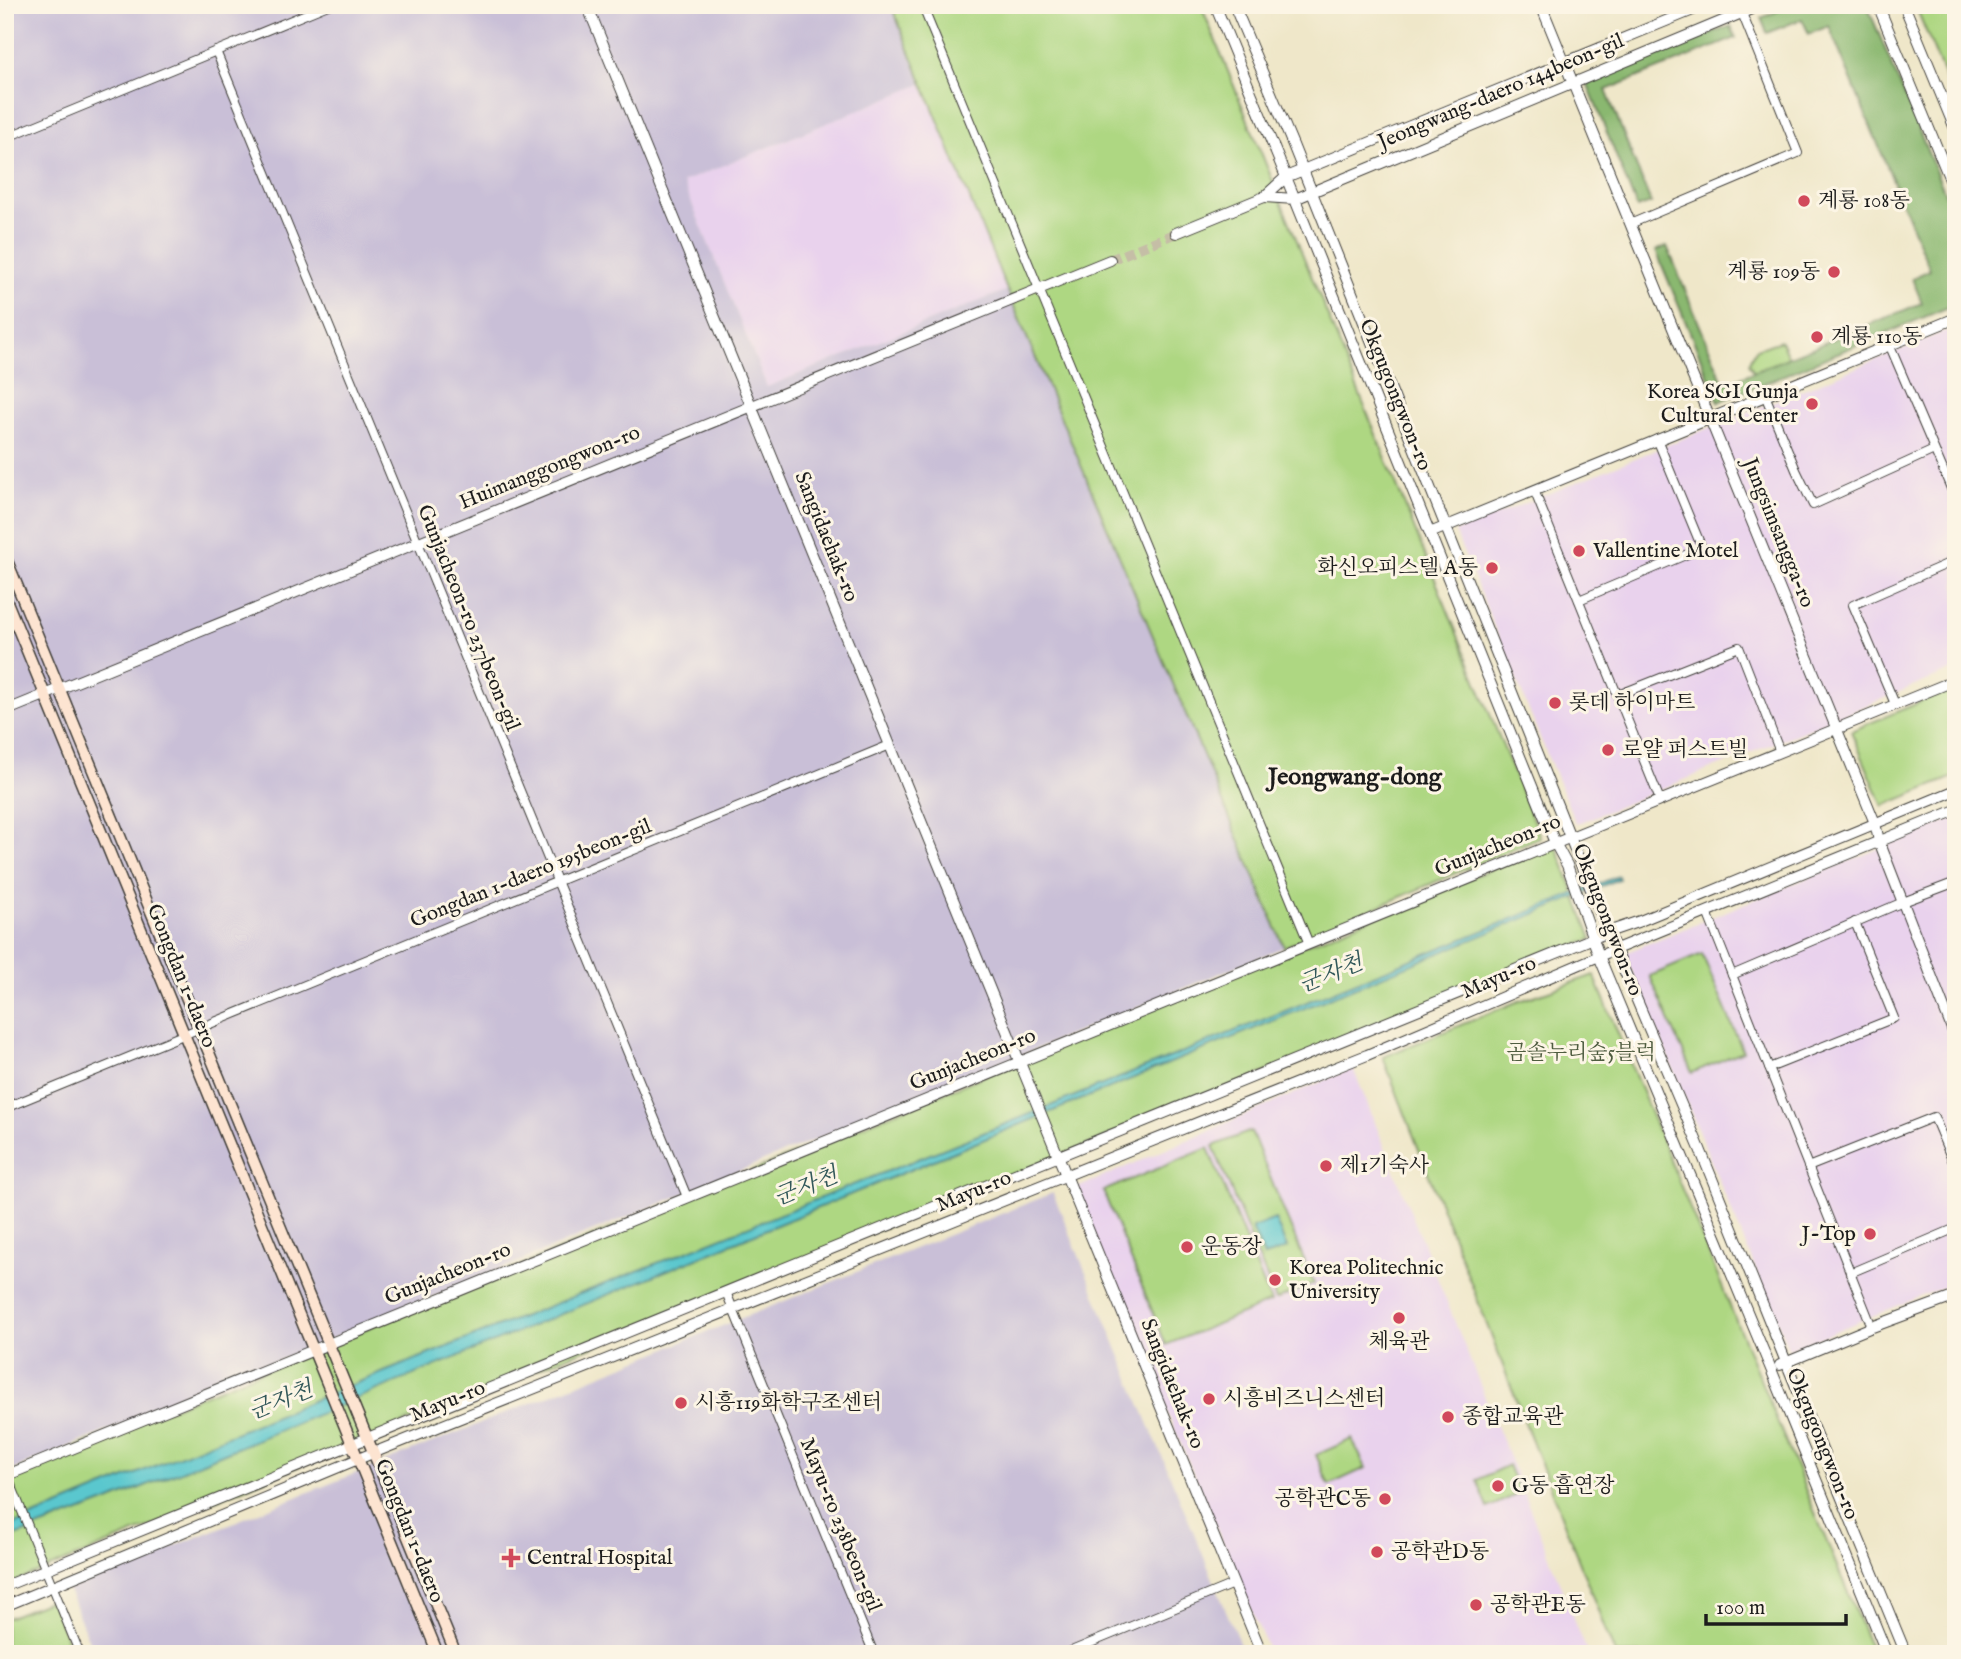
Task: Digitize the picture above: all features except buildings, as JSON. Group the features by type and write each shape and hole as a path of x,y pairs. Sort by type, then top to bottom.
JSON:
{"main road":[{"path":"5,556 456,1654"},
{"name":"Gongdan 1-daero","path":"5,597 438,1654"}],"street":[{"path":"5,138 328,5"},
{"name":"Sangidaehak-ro","path":"587,5 1262,1654"},
{"path":"922,5 1309,944"},
{"name":"Okgugongwon-ro","path":"1215,5 1555,843 1567,864 1592,939 1887,1654"},
{"name":"Okgugongwon-ro","path":"1234,5 1303,170 1608,932 1700,1149 1906,1654"},
{"name":"Jungsimsangga-ro","path":"1541,5 1837,728 1956,1039"},
{"name":"Jeongwang-daero 144beon-gil","path":"1264,197 1286,177 1705,5"},
{"name":"Jeongwang-daero 144beon-gil","path":"1295,199 1761,5"},
{"path":"1878,5 1956,194"},
{"path":"1905,5 1956,131"},
{"path":"1630,224 1798,153 1742,13"},
{"name":"Gunjacheon-ro 237beon-gil","path":"216,51 687,1197"},
{"path":"1176,233 1264,197 1295,199"},
{"name":"Huimanggongwon-ro","path":"5,711 1110,260"},
{"path":"1430,533 1956,318"},
{"path":"1889,344 1956,500"},
{"path":"1765,395 1813,505 1934,450"},
{"path":"1578,600 1702,548 1657,439"},
{"path":"1534,490 1660,800"},
{"path":"1895,704 1853,605 1956,560"},
{"path":"1618,695 1739,647 1780,752"},
{"name":"Gunjacheon-ro","path":"6,1474 1956,680"},
{"name":"Gongdan 1-daero 195beon-gil","path":"5,1108 890,745"},
{"name":"Mayu-ro","path":"5,1586 1956,790"},
{"name":"Mayu-ro","path":"5,1606 358,1459 1367,1055 1599,956 1956,810"},
{"path":"1732,975 1956,882"},
{"path":"1707,912 1872,1327"},
{"path":"1769,1069 1894,1018 1855,922"},
{"path":"1808,1167 1934,1117 1956,1170"},
{"path":"1850,1273 1956,1228"},
{"name":"Mayu-ro 238beon-gil","path":"726,1292 874,1654"},
{"path":"1771,1368 1956,1296"},
{"path":"6,1474 80,1654"},
{"path":"1064,1654 1233,1584"}],"shaded area":[{"path":"5,5 891,5 922,84 683,182 767,387 1007,290 1284,947 5,1473"},
{"path":"922,84 1007,290 767,387 683,182"},
{"path":"1956,327 1956,669 1576,824 1455,532"},
{"path":"1956,817 1956,1282 1789,1350 1625,953"},
{"name":"Korea Politechnic University","path":"1353,1068 1588,1654 1270,1654 1073,1190"},
{"path":"1053,1193 1244,1654 94,1654 68,1589"}],"green space":[{"path":"891,5 1201,5 1540,837 1284,947 1007,290"},
{"path":"1791,5 1867,5 1956,220 1956,304 1719,402 1656,251 1667,246 1724,384 1922,303 1912,278 1930,270 1829,26 1809,34 1802,19 1767,33 1761,18"},
{"path":"1915,5 1950,5 1956,19 1956,103"},
{"path":"1731,26 1736,38 1606,90 1651,203 1637,208 1587,83"},
{"path":"1781,341 1789,358 1754,372 1749,363 1756,349"},
{"path":"1956,687 1956,776 1883,806 1851,731"},
{"path":"1555,843 1592,939 5,1586 5,1476"},
{"path":"1702,954 1743,1051 1692,1073 1650,976"},
{"name":"곰솔누리숲5블럭","path":"1594,975 1873,1654 1615,1654 1383,1057 1514,1003"},
{"path":"1251,1131 1314,1284 1276,1300 1213,1146"},
{"name":"운동장","path":"1208,1148 1271,1302 1166,1345 1103,1191"},
{"path":"1352,1439 1366,1468 1329,1485 1316,1455"},
{"name":"G동 흡연장","path":"1508,1465 1520,1493 1488,1508 1477,1480"},
{"path":"51,1600 73,1654 5,1654 5,1619"}],"water":[{"path":"1618,876 1619,879 1564,902 106,1502 5,1540 5,1528 319,1398"},
{"path":"1275,1219 1287,1248 1264,1257 1252,1228"}],"tunnel":[{"path":"1110,260 1176,233"}],"place":[{"name":"계룡 108동","path":"1804,201"},
{"name":"계룡 109동","path":"1834,272"},
{"name":"계룡 110동","path":"1817,337"},
{"name":"Korea SGI Gunja Cultural Center","path":"1812,404"},
{"name":"Vallentine Motel","path":"1579,551"},
{"name":"화신오피스텔 A동","path":"1492,568"},
{"name":"롯데 하이마트","path":"1555,703"},
{"name":"로얄 퍼스트빌","path":"1608,750"},
{"name":"제1기숙사","path":"1326,1166"},
{"name":"J-Top","path":"1870,1234"},
{"name":"운동장","path":"1187,1247"},
{"name":"Korea Politechnic University","path":"1275,1280"},
{"name":"체육관","path":"1399,1318"},
{"name":"시흥비즈니스센터","path":"1209,1399"},
{"name":"시흥119화학구조센터","path":"681,1403"},
{"name":"종합교육관","path":"1448,1417"},
{"name":"G동 흡연장","path":"1498,1486"},
{"name":"공학관C동","path":"1385,1499"},
{"name":"공학관D동","path":"1377,1552"},
{"name":"Central Hospital","path":"511,1558"},
{"name":"공학관E동","path":"1476,1605"}],"district":[{"name":"Jeongwang-dong","path":"1355,777"}],"water label":[{"name":"군자천","path":"1331,974"},
{"name":"군자천","path":"806,1187"},
{"name":"군자천","path":"281,1401"}]}
